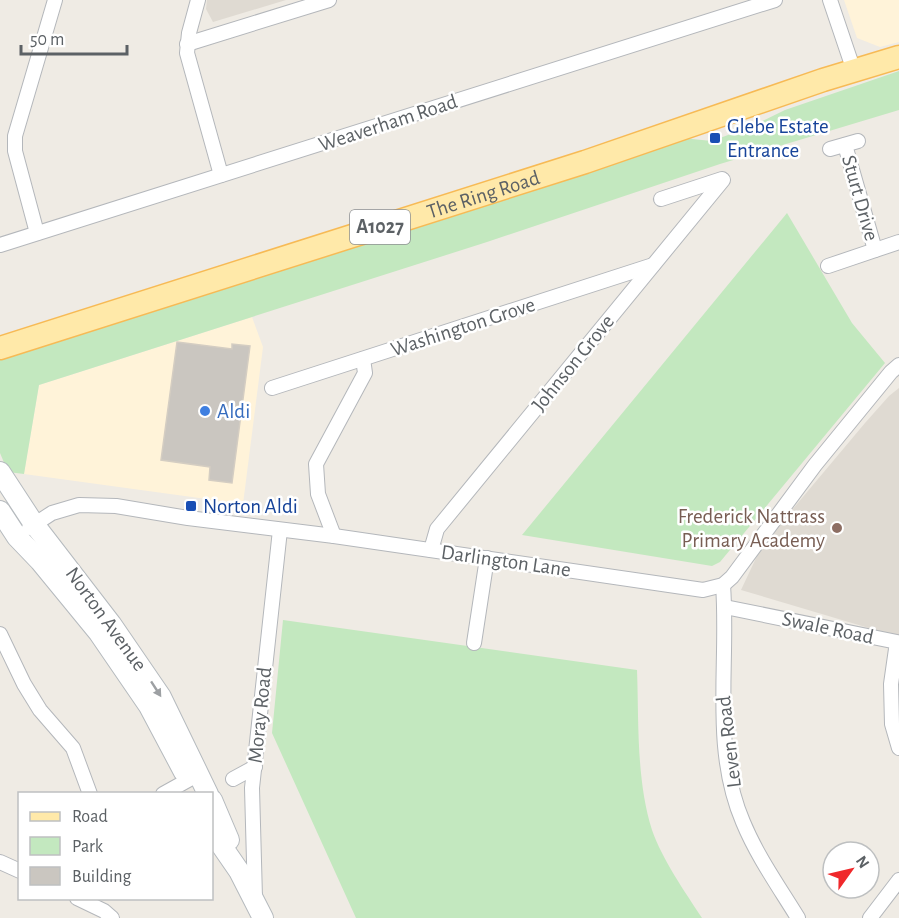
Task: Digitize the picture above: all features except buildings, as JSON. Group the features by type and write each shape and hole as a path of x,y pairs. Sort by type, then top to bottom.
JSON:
{"main road":[{"name":"A1027","path":"854,71 899,57"},
{"name":"The Ring Road","path":"0,348 585,162 854,71"}],"street":[{"path":"37,233 15,151 15,136 56,0"},
{"path":"198,0 187,44 189,66 221,175"},
{"path":"187,44 329,0"},
{"name":"Weaverham Road","path":"0,245 775,0"},
{"path":"830,0 854,71"},
{"name":"Sturt Drive","path":"830,149 851,143 875,250"},
{"name":"Johnson Grove","path":"431,550 437,529 722,179 661,199"},
{"path":"828,266 899,242"},
{"name":"Washington Grove","path":"272,388 653,265"},
{"path":"334,536 318,494 316,464 365,373 363,359"},
{"path":"723,585 732,577 815,465 899,365"},
{"name":"Norton Avenue","path":"1,477 111,624 156,689 194,783"},
{"name":"Darlington Lane","path":"17,537 52,513 79,505 116,506 703,590 723,585"},
{"name":"Norton Avenue","path":"0,511 17,537 40,561 99,633 148,706 194,783"},
{"name":"Moray Road","path":"259,909 252,788 280,530"},
{"path":"474,643 487,558"},
{"name":"Leven Road","path":"723,585 725,607 722,687 729,772 743,822 770,873 798,918"},
{"name":"Swale Road","path":"725,607 897,642 891,684 892,724 899,748"},
{"path":"0,634 24,684 40,710 73,748 89,792"},
{"path":"233,779 255,767"},
{"path":"169,792 194,783"},
{"path":"213,802 226,830 239,871"},
{"path":"213,829 259,909"},
{"path":"0,862 18,870"},
{"path":"870,918 899,880"},
{"path":"80,900 104,911 112,918"}],"shaded area":[{"path":"207,0 286,0 213,22 206,9"},
{"path":"844,0 899,0 899,42 880,47 857,38"},
{"path":"252,317 263,347 243,504 24,474 39,385"},
{"name":"Frederick Nattrass Primary Academy","path":"899,388 899,637 741,590 757,556 755,554 865,423"}],"green space":[{"path":"899,71 899,110 720,164 487,242 39,385 24,474 8,472 0,453 0,357 682,138 712,141 752,126 785,110"},
{"path":"787,213 852,323 885,363 720,562 712,566 522,535"},
{"path":"283,620 637,670 639,750 647,811 652,830 662,852 702,918 356,918 272,733"}],"place":[{"name":"Glebe Estate Entrance","path":"715,138"},
{"name":"Aldi","path":"205,411"},
{"name":"Norton Aldi","path":"191,506"},
{"name":"Frederick Nattrass Primary Academy","path":"837,528"}]}
